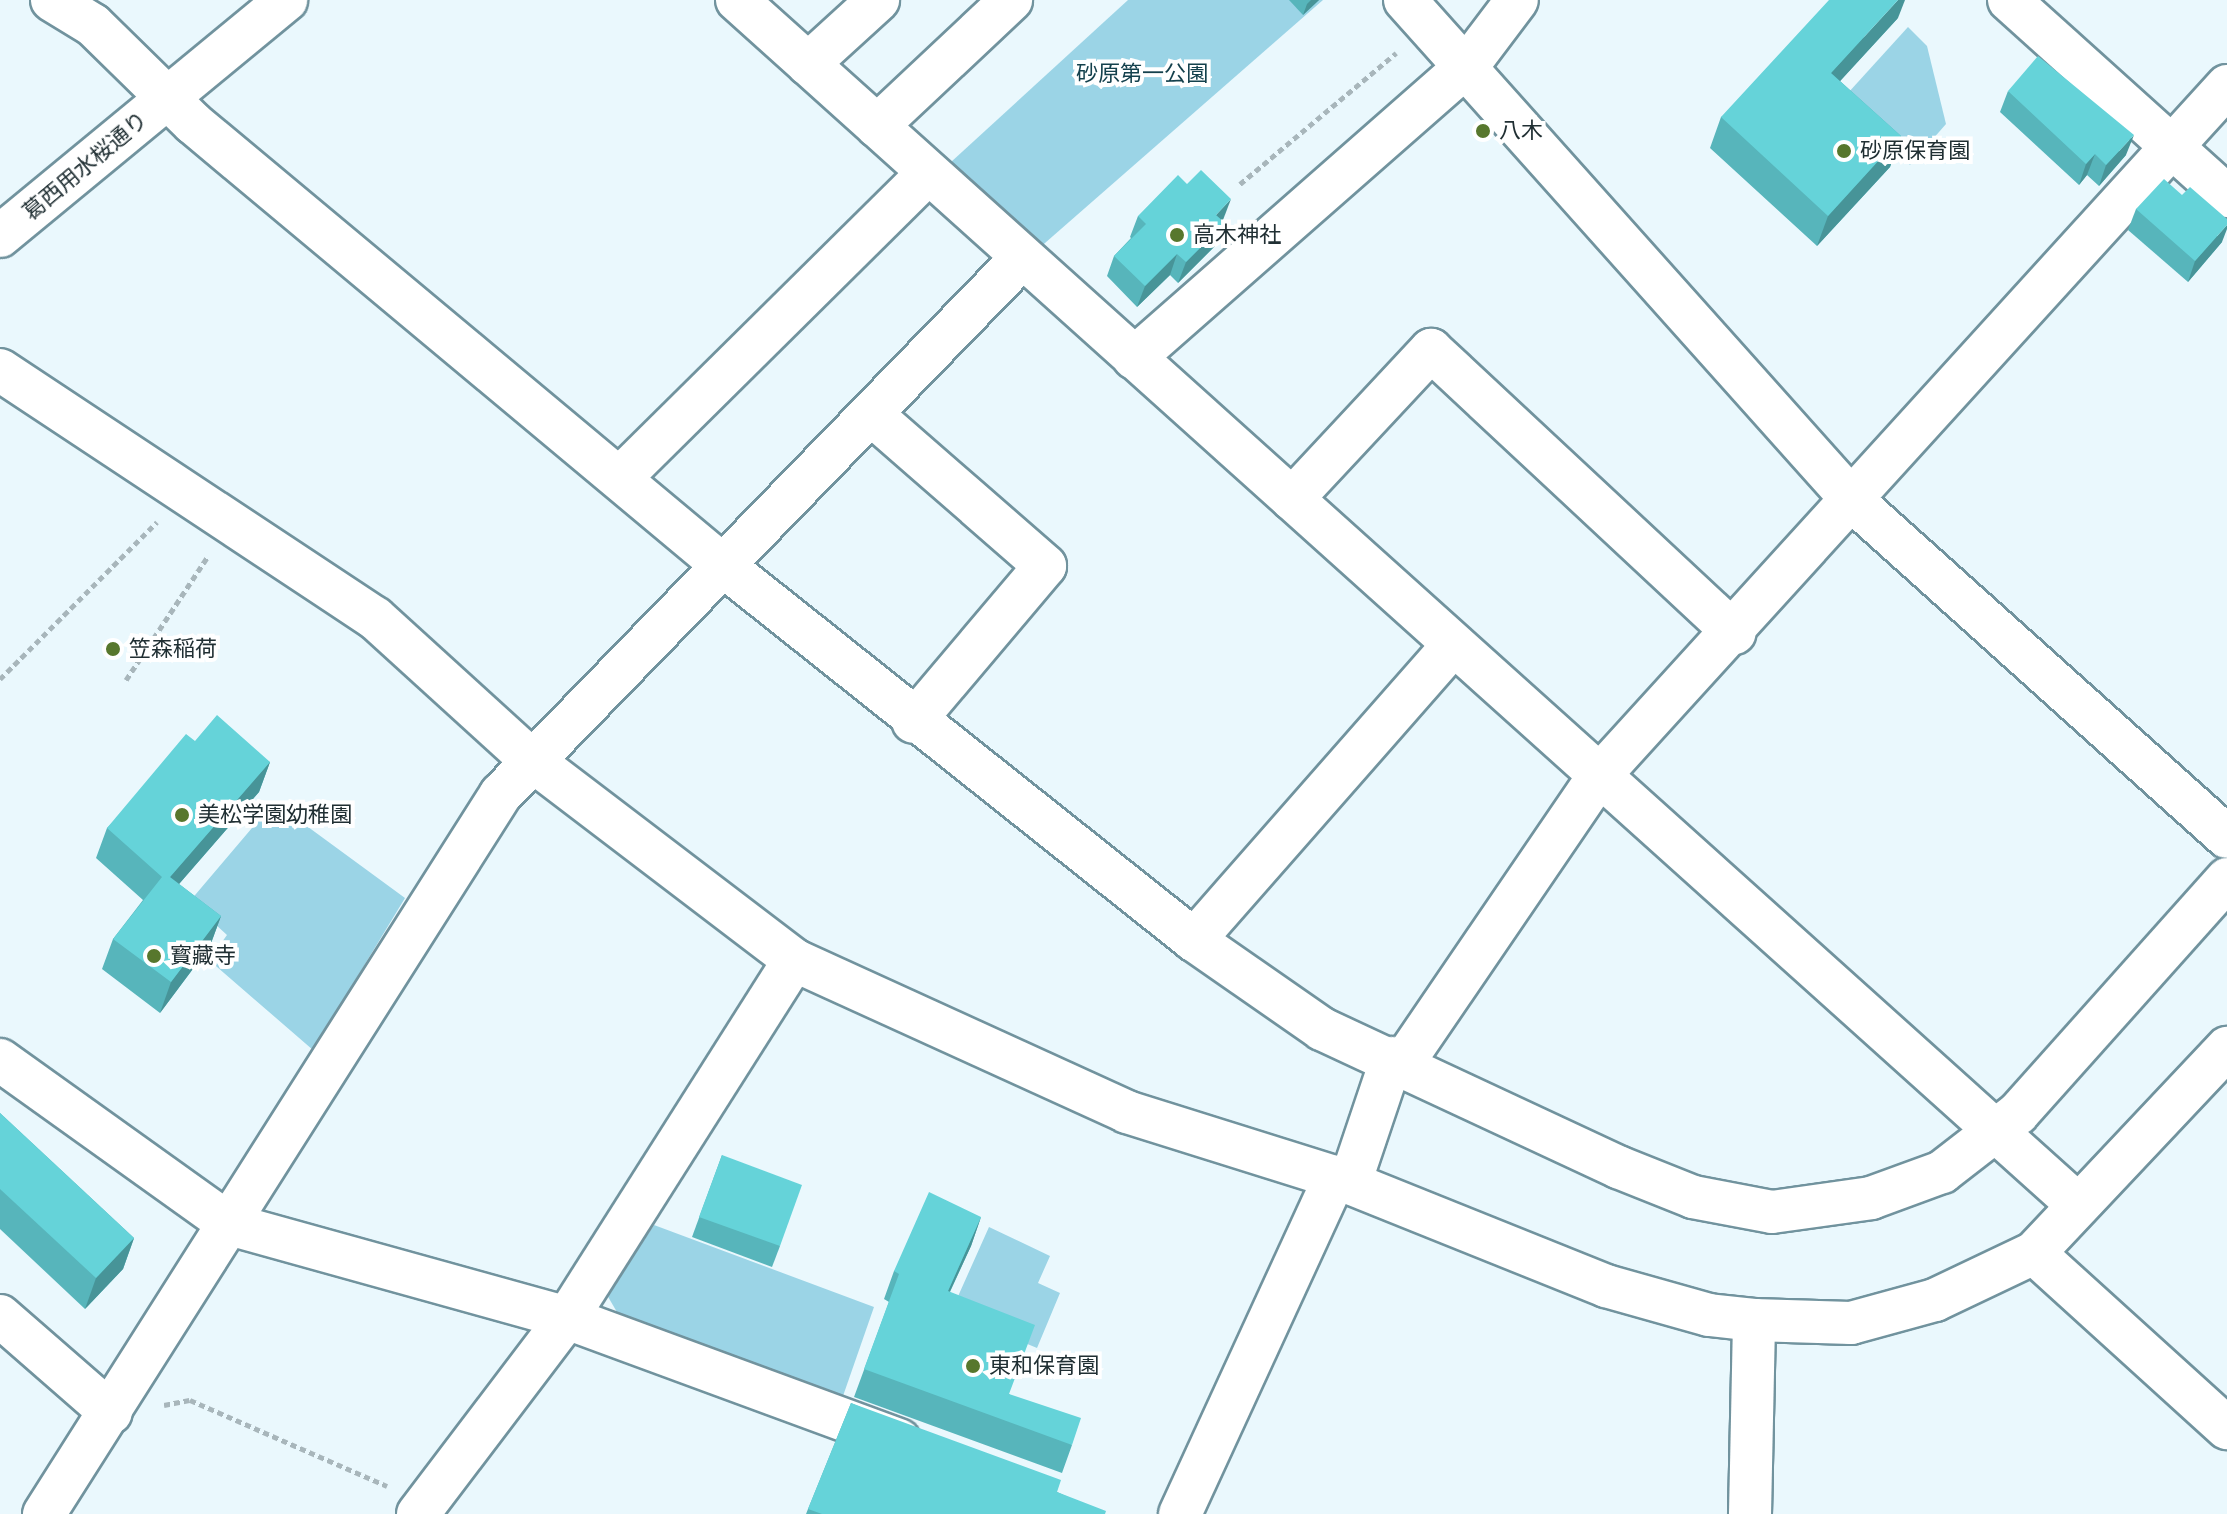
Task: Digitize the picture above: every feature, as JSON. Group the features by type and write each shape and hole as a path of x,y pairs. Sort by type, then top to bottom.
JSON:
{"street":[{"path":"52,0 93,25 169,96 720,563 913,722 1194,940 1322,1029 1398,1060 1618,1167 1735,1208 1772,1212 1871,1198 1942,1172 1995,1133 2227,879"},
{"name":"葛西用水桜通り","path":"0,236 286,0"},
{"path":"737,0 1020,260 1292,499 2078,1205"},
{"path":"808,64 878,0"},
{"path":"877,126 1011,0"},
{"path":"1405,0 1468,65 1854,502 2227,837"},
{"path":"1134,358 1468,65 1517,0"},
{"path":"2009,0 2227,196"},
{"path":"1180,1514 1398,1060 1599,776 1854,502 2227,86"},
{"path":"620,478 928,173"},
{"path":"44,1514 529,758 1020,260"},
{"path":"1292,499 1431,350 1734,633"},
{"path":"0,370 183,496 375,618 529,758 794,960 1127,1112 1342,1180 1606,1286 1709,1315 1754,1320 1851,1323 1894,1313 2034,1253 2227,1048"},
{"path":"871,414 1045,566 913,722"},
{"path":"1194,940 1453,645"},
{"path":"421,1510 567,1318 794,960"},
{"path":"0,1060 229,1224 567,1318 939,1454"},
{"path":"2034,1253 2227,1428"},
{"path":"0,1316 114,1407"},
{"path":"1750,1514 1754,1320"}],"path":[{"path":"1240,184 1408,45"},
{"path":"0,679 183,496"},
{"path":"126,680 229,526"},
{"path":"114,1407 139,1410 190,1400 421,1510"}],"green space":[{"name":"砂原第一公園","path":"1128,0 1323,0 1037,250 951,162"},
{"path":"1908,27 1927,46 1946,124 1910,165 1850,109 1848,93"},
{"path":"274,802 405,898 313,1050 209,960 227,935 190,901"},
{"path":"654,1225 874,1307 843,1396 621,1319 607,1295"},
{"path":"989,1227 1050,1256 1038,1283 1060,1293 1037,1348 951,1312"}],"building":[{"path":"1829,0 1898,0 1831,73 1901,136 1828,216 1721,117"},
{"path":"2038,56 2134,135 2106,165 2095,154 2086,164 2008,91"},
{"name":"高木神社","path":"1201,170 1231,199 1216,215 1225,223 1186,262 1177,254 1145,286 1114,256 1146,224 1138,216 1178,175 1187,184"},
{"path":"2164,179 2182,195 2190,187 2227,219 2227,225 2195,261 2136,209"},
{"path":"217,715 270,762 170,877 221,916 171,982 113,939 162,877 107,828 186,734 195,741"},
{"path":"0,1113 134,1238 96,1278 0,1189"},
{"path":"722,1155 802,1185 780,1246 699,1217"},
{"path":"929,1192 981,1217 948,1291 1035,1325 1009,1394 1081,1418 1072,1445 864,1369 899,1274 894,1271"},
{"path":"851,1403 1061,1480 1057,1492 1106,1511 1105,1514 822,1514 808,1509"}],"place":[{"name":"八木","path":"1483,131"},
{"name":"砂原保育園","path":"1844,151"},
{"name":"高木神社","path":"1177,235"},
{"name":"笠森稲荷","path":"113,649"},
{"name":"美松学園幼稚園","path":"182,815"},
{"name":"寳藏寺","path":"154,956"},
{"name":"東和保育園","path":"973,1366"}]}
